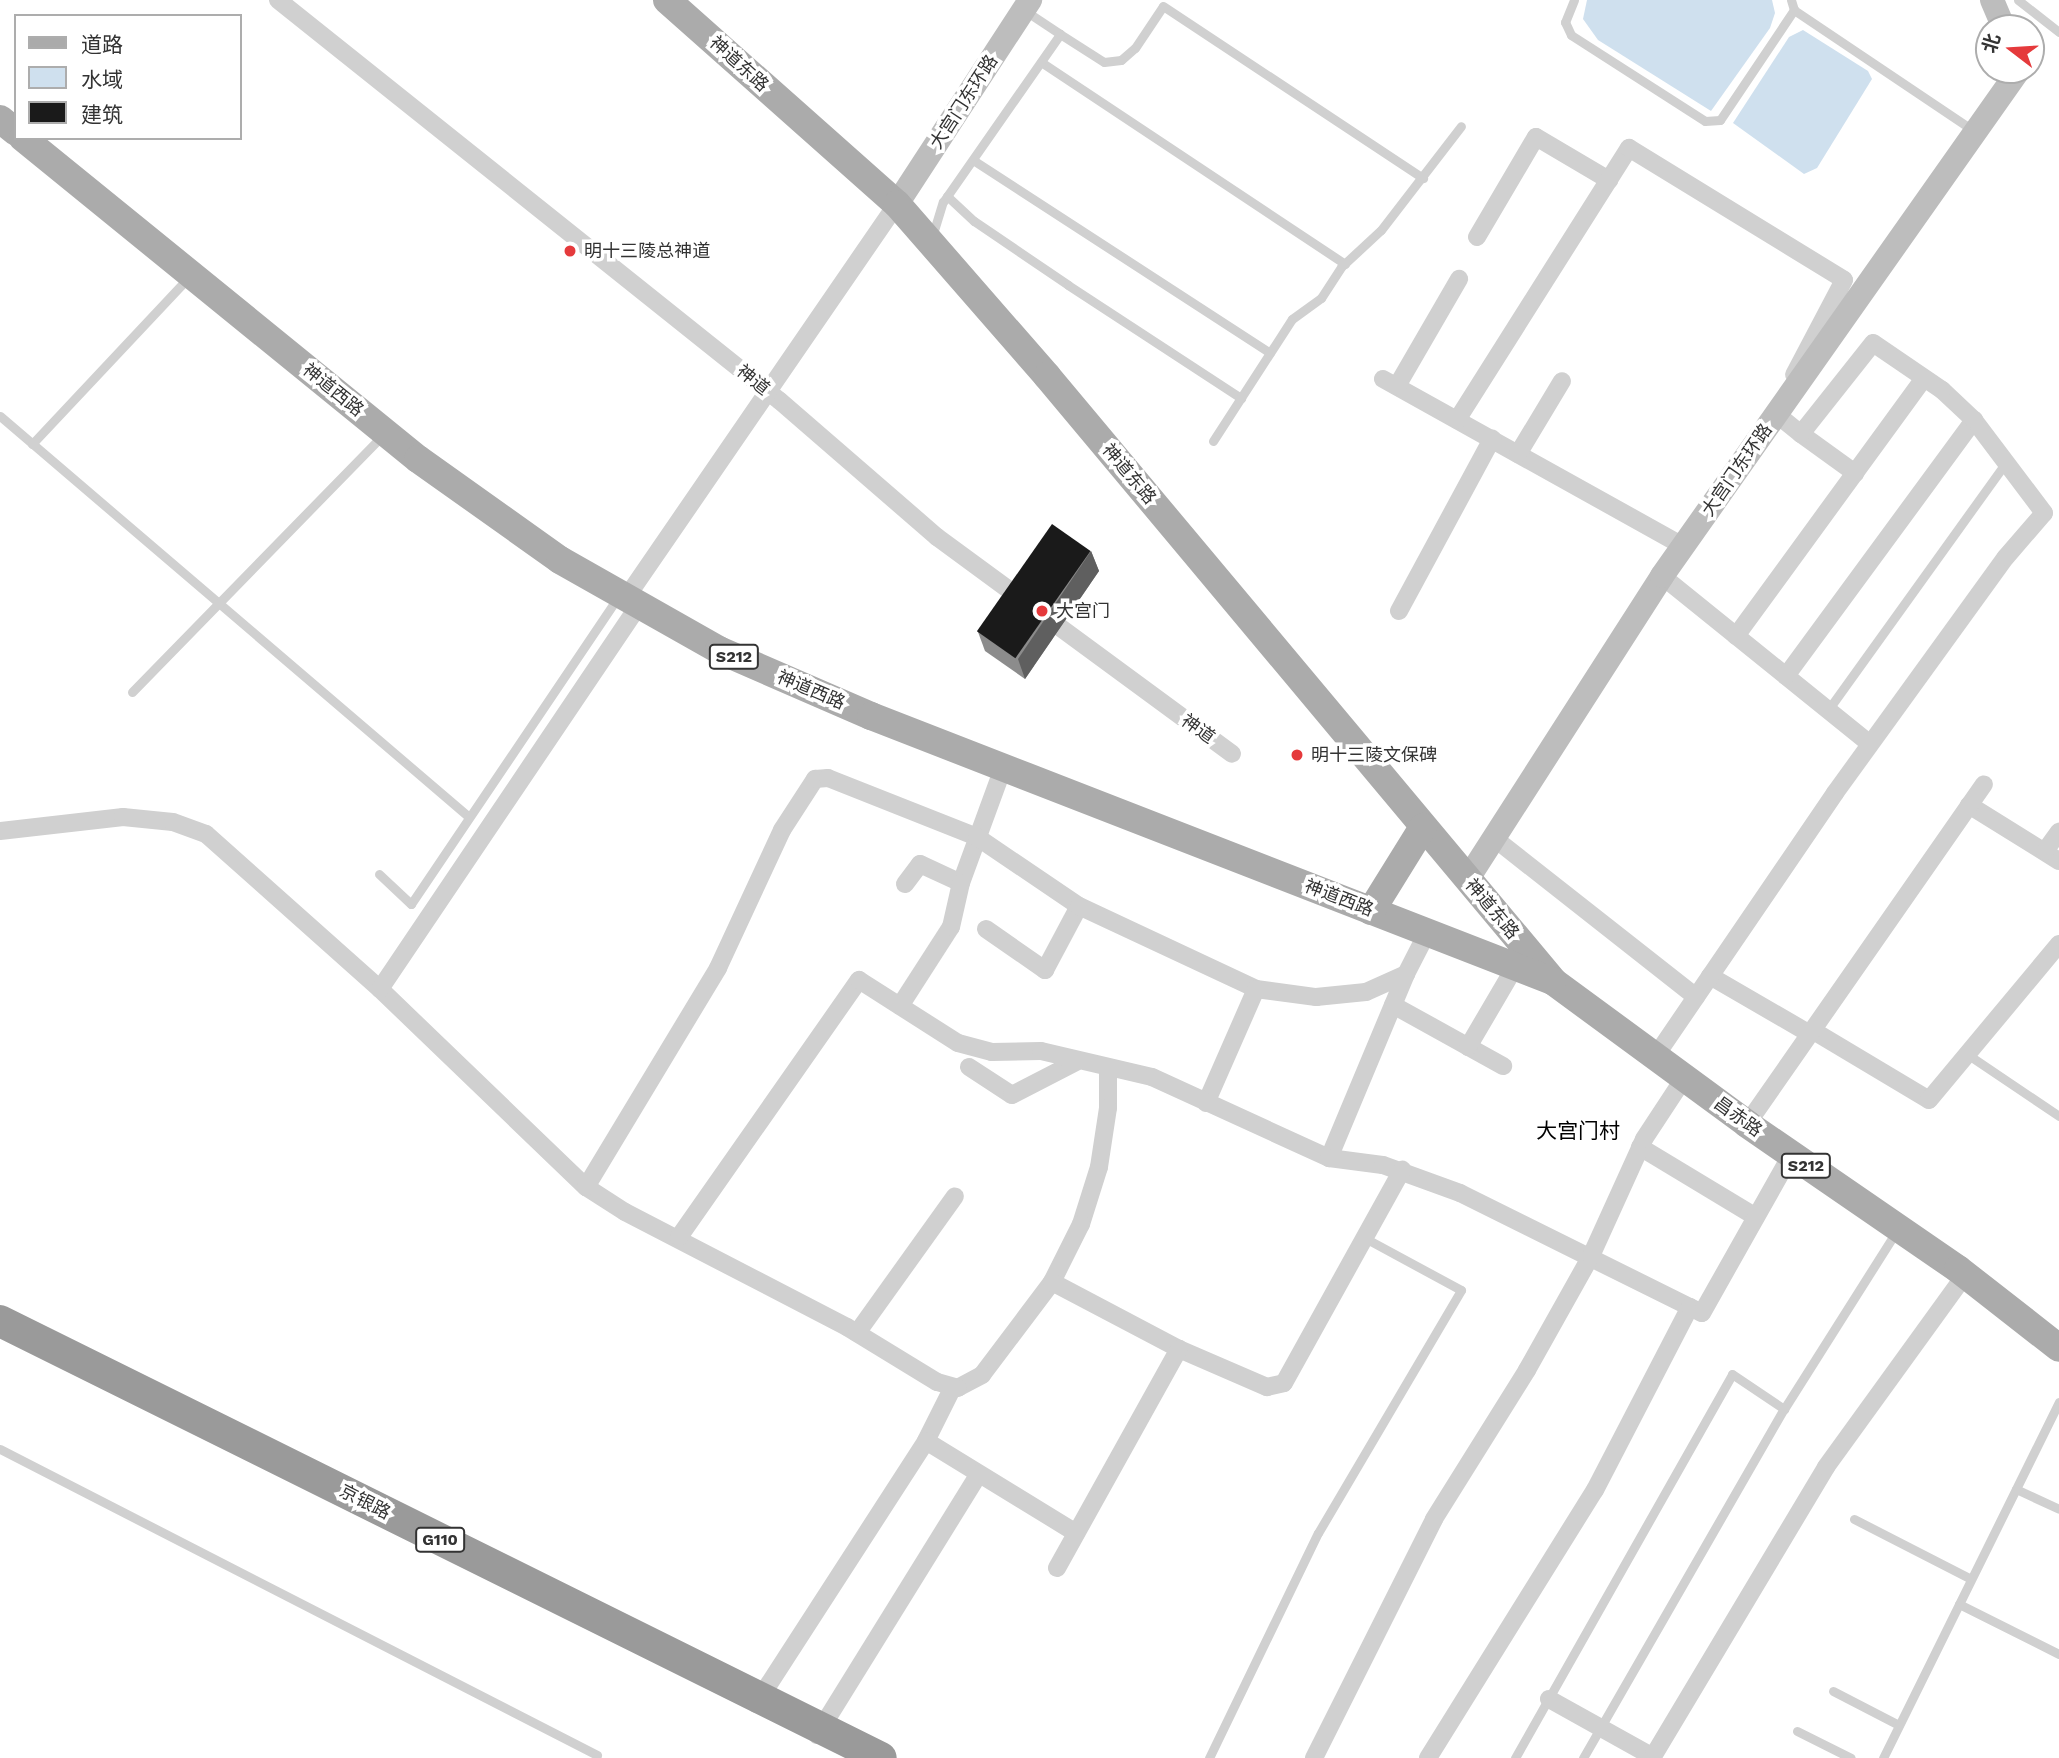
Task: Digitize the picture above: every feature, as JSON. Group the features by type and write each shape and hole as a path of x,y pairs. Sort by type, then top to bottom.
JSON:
{"highway":[{"name":"京银路","path":"0,1321 757,1703"},
{"name":"京银路","path":"0,1339 356,1508 818,1733 881,1758"},
{"name":"京银路","path":"818,1733 859,1758"}],"main road":[{"name":"神道东路","path":"667,0 897,204 1554,982"},
{"path":"0,119 14,130"},
{"name":"神道西路","path":"25,140 385,432 560,560 719,650 1003,768 1554,982"},
{"path":"1371,911 1390,866 1423,827"},
{"name":"昌赤路","path":"1554,982 1747,1124 1965,1275 2059,1348"}],"street":[{"name":"神道","path":"278,0 767,391 937,537 1231,754"},
{"name":"大宫门东环路","path":"897,204 1027,5"},
{"name":"大宫门东环路","path":"1467,880 1662,576 2010,84"},
{"path":"1477,237 1536,137 1609,180"},
{"path":"1457,420 1629,148 1844,281 1810,339 1776,414 1855,473"},
{"path":"380,989 629,599 767,391 897,204"},
{"path":"1459,279 1390,383 1683,546"},
{"path":"1655,1057 1870,744 2006,557 2044,513 1974,420 1924,378 1873,343 1801,434"},
{"path":"1736,636 1924,378"},
{"path":"1518,454 1562,381"},
{"path":"1786,676 1974,420"},
{"path":"1399,611 1492,439"},
{"path":"1662,576 1870,744"},
{"path":"900,1006 951,927 961,883 1003,768"},
{"path":"586,1187 718,968 782,830 815,779 828,778 977,837 1079,906 1256,989 1316,997 1366,992 1406,974"},
{"path":"1747,1124 1984,784"},
{"path":"1969,805 2052,856 2059,832"},
{"path":"0,831 123,817 173,822 206,834 380,989 586,1187 625,1212 679,1237 953,1387"},
{"path":"1494,838 1696,997"},
{"path":"905,884 920,864 961,883"},
{"path":"986,929 1045,970 1079,906"},
{"path":"1328,1158 1406,974 1427,933"},
{"path":"1710,976 1929,1100 2059,944"},
{"path":"1468,1047 1515,967"},
{"path":"679,1237 859,980 958,1043 992,1052 1041,1051 1076,1062 1152,1077 1328,1158 1402,1170 1591,1256 1702,1313 1791,1155"},
{"path":"1206,1103 1256,989"},
{"path":"1393,1005 1503,1066"},
{"path":"969,1068 1012,1095 1076,1062"},
{"path":"757,1703 926,1441 953,1387 982,1375 1052,1282 1081,1224 1098,1167 1108,1108 1108,1069"},
{"path":"1314,1758 1434,1519 1591,1256 1640,1147 1684,1078"},
{"path":"1640,1147 1756,1217"},
{"path":"1052,1282 1179,1349 1268,1387 1284,1383 1402,1170"},
{"path":"857,1333 955,1196"},
{"path":"1549,1699 1653,1758 1826,1467 1965,1275"},
{"path":"1428,1758 1595,1490 1690,1307"},
{"path":"1057,1568 1179,1349"},
{"path":"926,1441 1076,1533"},
{"path":"818,1733 979,1474"}],"lane":[{"path":"1574,0 1565,22 1571,35 1705,121 1720,120 1792,5 1976,132"},
{"path":"2018,0 2059,32"},
{"path":"1027,5 1060,34 1104,62 1121,60 1135,48 1163,6 1423,178"},
{"path":"930,242 947,197 1060,34"},
{"path":"1041,62 1345,264"},
{"path":"1213,441 1292,319 1321,298 1345,264 1381,230 1461,126"},
{"path":"973,160 1270,353"},
{"path":"947,197 974,221 1047,271 1241,398"},
{"path":"32,444 191,274"},
{"path":"0,416 469,817"},
{"path":"132,692 385,432"},
{"path":"1828,710 2006,462"},
{"path":"379,874 411,904 469,817 629,599"},
{"path":"1967,1054 2059,1116"},
{"path":"1583,1758 1784,1409 1898,1229"},
{"path":"1209,1758 1318,1534 1461,1290 1365,1238"},
{"path":"1515,1758 1732,1374 1784,1409"},
{"path":"1883,1758 2059,1402"},
{"path":"0,1449 597,1755"},
{"path":"2016,1489 2059,1509"},
{"path":"1854,1519 1971,1579"},
{"path":"1959,1604 2059,1654"},
{"path":"1833,1691 1899,1725"},
{"path":"1797,1731 1851,1758"}],"water":[{"path":"1587,0 1772,0 1775,13 1770,28 1711,111 1598,40 1583,19"},
{"path":"1803,30 1868,71 1872,79 1817,168 1804,174 1733,123 1789,37"}],"building":[{"path":"1052,524 1091,551 1015,658 977,631"}],"place":[{"name":"明十三陵总神道","path":"570,251"},
{"name":"大宫门","path":"1042,611"},
{"name":"明十三陵文保碑","path":"1297,755"}],"district":[{"name":"大宫门村","path":"1578,1131"}]}
